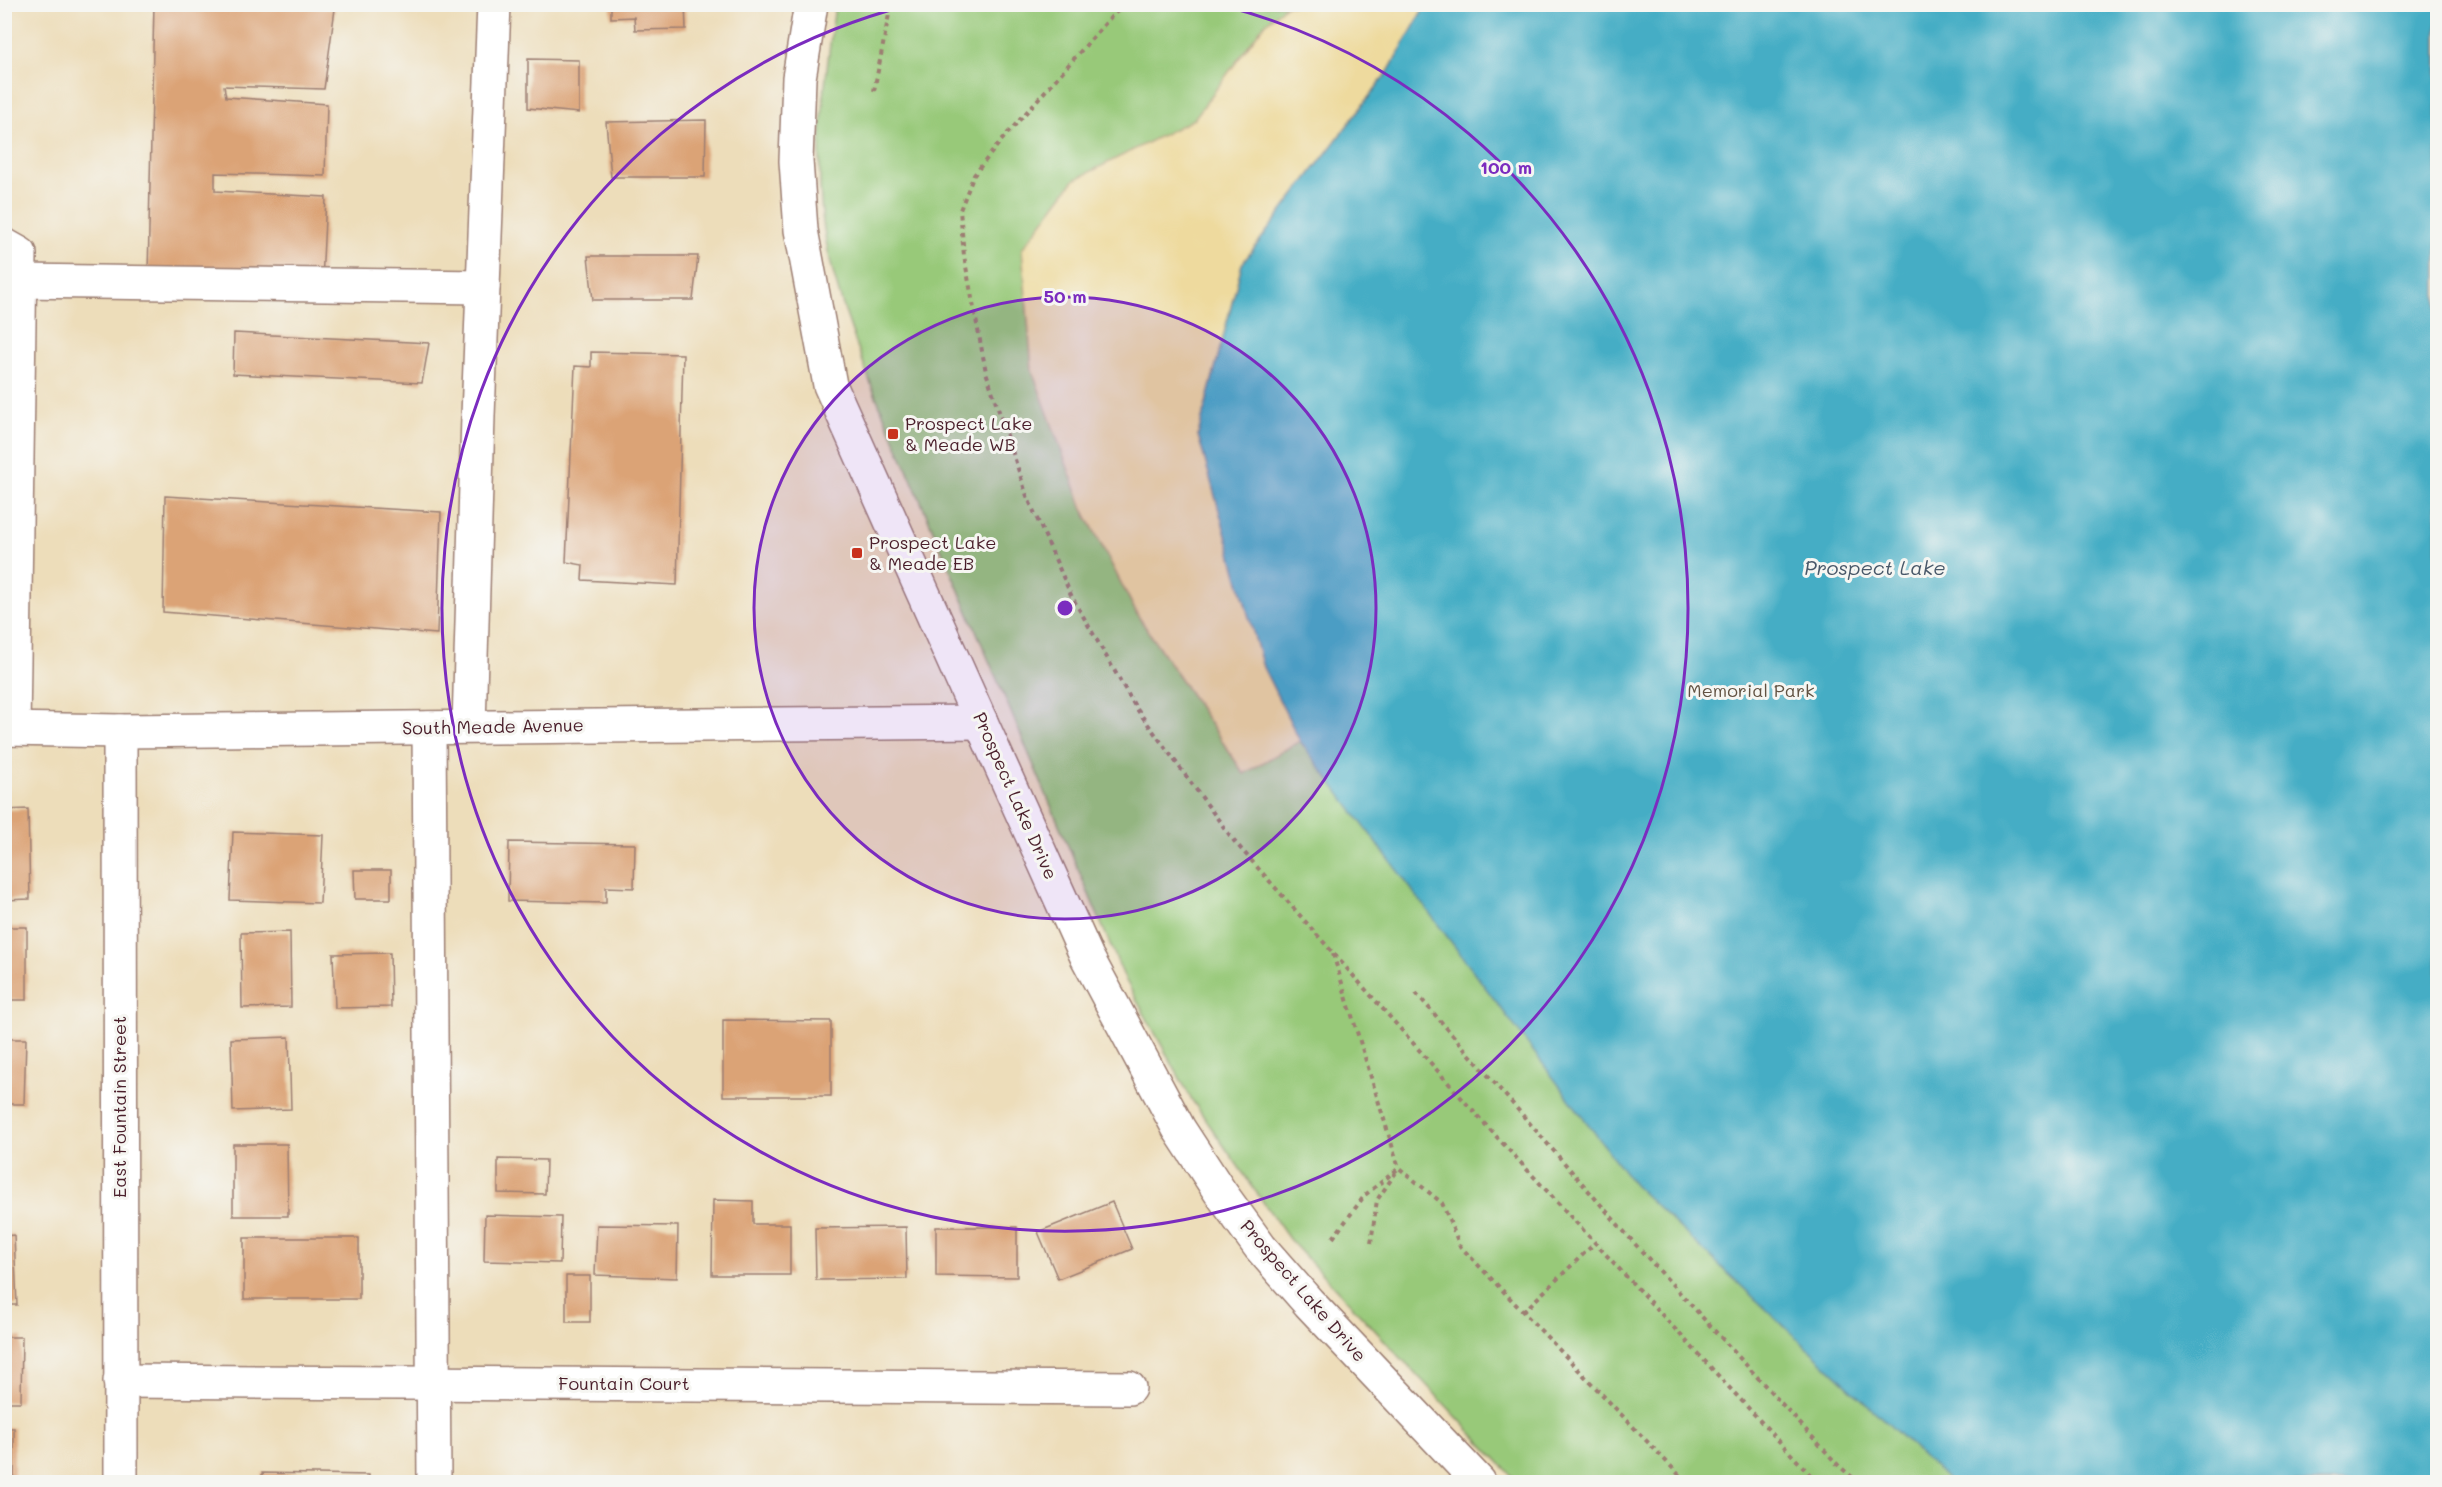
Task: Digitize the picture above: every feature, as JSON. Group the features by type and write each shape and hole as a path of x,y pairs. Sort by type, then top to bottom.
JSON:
{"street":[{"path":"469,726 494,4"},
{"name":"Prospect Lake Drive","path":"811,4 799,78 796,160 801,230 830,385 1087,957 1185,1138 1260,1247 1309,1303 1479,1482"},
{"path":"4,245 20,254 9,729"},
{"path":"20,281 483,287"},
{"name":"South Meade Avenue","path":"9,729 120,731 981,722"},
{"path":"429,728 434,1482"},
{"name":"East Fountain Street","path":"120,731 121,1482"},
{"name":"Fountain Court","path":"120,1381 1129,1388"}],"path":[{"path":"874,91 891,4"},
{"path":"1125,4 1000,142 974,175 960,210 964,256 986,372 1027,496 1071,597 1137,708 1234,841 1482,1121 1817,1482"},
{"path":"1332,951 1399,1168 1442,1203 1460,1246 1686,1482"},
{"path":"1416,993 1635,1244 1839,1466 1858,1482"},
{"path":"1333,1238 1365,1195 1399,1168"},
{"path":"1371,1244 1377,1200 1399,1168"},
{"path":"1524,1312 1595,1243"},
{"path":"1805,1482 1811,1476"}],"green space":[{"name":"Prospect Lake","path":"835,5 2437,5 2437,1482 1518,1482 1289,1239 1192,1100 1125,979 872,387 838,289 824,229 820,173 822,116"}],"sand":[{"path":"1286,5 1426,5 1388,72 1242,264 1198,435 1263,667 1300,741 1244,774 1138,616 1083,509 1032,370 1022,249 1074,180 1194,119 1263,26"}],"water":[{"name":"Prospect Lake","path":"1426,5 2437,5 2437,1482 1950,1482 1634,1185 1300,741 1263,667 1198,435 1242,264 1388,72"}],"building":[{"path":"154,4 242,4 335,9 324,89 224,86 226,97 327,104 325,176 215,173 215,191 326,197 322,282 148,274"},
{"path":"611,4 685,4 686,29 635,30 634,17 611,18"},
{"path":"528,59 579,60 579,113 528,108"},
{"path":"706,120 705,177 611,177 606,122"},
{"path":"588,256 698,256 693,300 593,300"},
{"path":"234,333 429,343 422,383 233,374"},
{"path":"591,352 683,354 677,585 582,580 583,565 566,562 575,366 591,367"},
{"path":"165,496 441,512 437,634 163,612"},
{"path":"28,809 30,899 4,900 4,810"},
{"path":"233,832 323,835 320,903 230,900"},
{"path":"509,842 635,844 634,888 606,887 606,903 508,901"},
{"path":"354,870 391,870 391,899 355,899"},
{"path":"4,927 27,927 27,1000 4,1000"},
{"path":"290,932 291,1007 242,1008 241,933"},
{"path":"390,953 391,1007 335,1008 333,954"},
{"path":"723,1020 831,1021 831,1096 723,1096"},
{"path":"289,1037 291,1109 233,1111 231,1039"},
{"path":"4,1039 26,1039 24,1104 4,1104"},
{"path":"233,1144 287,1144 288,1216 233,1216"},
{"path":"498,1159 546,1160 545,1194 498,1193"},
{"path":"713,1200 753,1201 753,1224 790,1224 790,1275 712,1275"},
{"path":"1112,1202 1132,1249 1058,1279 1038,1232"},
{"path":"485,1215 561,1217 560,1263 484,1261"},
{"path":"597,1225 678,1226 677,1278 595,1275"},
{"path":"906,1227 907,1279 816,1280 815,1228"},
{"path":"936,1227 1017,1227 1017,1277 936,1276"},
{"path":"14,1235 17,1305 4,1305 4,1236"},
{"path":"244,1238 359,1238 359,1299 244,1299"},
{"path":"566,1276 590,1276 590,1322 566,1322"},
{"path":"4,1337 22,1337 21,1402 4,1402"},
{"path":"4,1428 14,1428 14,1482 4,1482"},
{"path":"262,1473 369,1475 369,1482 262,1482"}],"place":[{"name":"Prospect Lake & Meade WB","path":"893,434"},
{"name":"Prospect Lake & Meade EB","path":"857,553"}],"park label":[{"name":"Memorial Park","path":"1751,691"}]}
